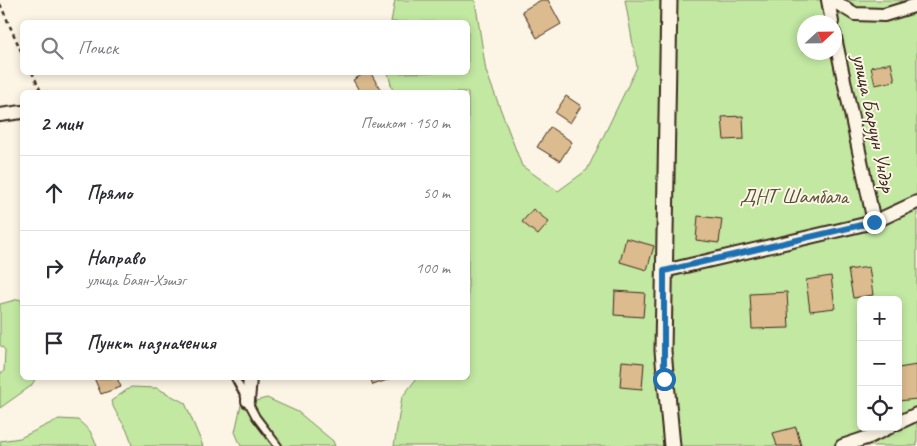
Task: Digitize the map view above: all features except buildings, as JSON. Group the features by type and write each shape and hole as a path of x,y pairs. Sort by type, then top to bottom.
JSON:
{"street":[{"path":"669,0 663,351 672,446"},
{"path":"830,0 855,14 884,15 917,5"},
{"path":"830,0 831,15"},
{"name":"улица Баруун Ундэр","path":"840,60 874,222"},
{"path":"0,115 20,112"},
{"path":"664,271 874,222 917,202"},
{"path":"248,401 250,380"},
{"path":"902,421 917,414"},
{"path":"842,446 882,431"}],"lane":[{"path":"236,380 268,436 278,446"}],"path":[{"path":"0,4 20,49"},
{"path":"33,75 40,90"}],"green space":[{"name":"ДНТ Шамбала","path":"395,0 475,0 486,71 522,166 558,191 587,170 637,67 625,0 917,0 917,446 394,446 402,397 415,380 470,380 470,90 392,90 389,75 470,75 470,20 391,20"},
{"path":"20,300 20,380 35,380 31,386 0,408 0,374 4,371 5,350 0,345 0,304"},
{"path":"131,387 157,388 185,403 203,446 132,446 129,434 111,401"},
{"path":"267,398 298,412 333,441 335,446 241,446 235,432 241,405"},
{"path":"59,419 78,420 90,431 97,446 0,446 0,441 20,438"}],"route":[{"path":"664,379 664,271 874,222"}]}
